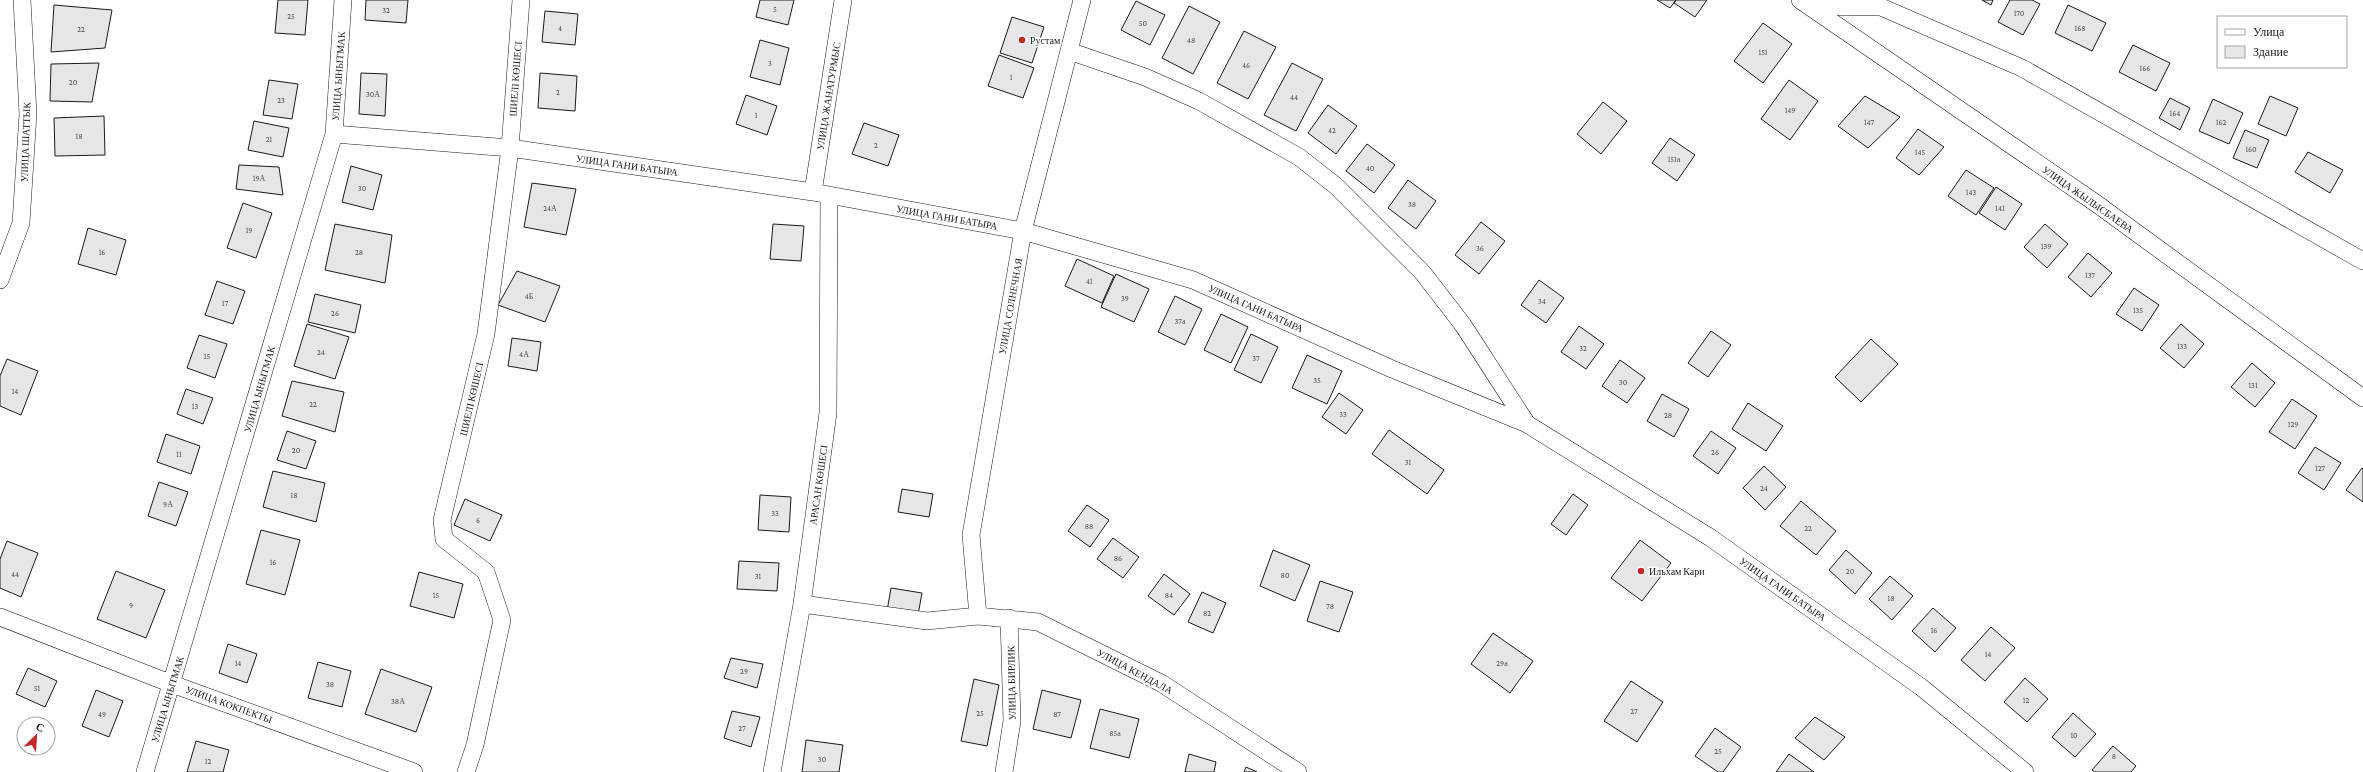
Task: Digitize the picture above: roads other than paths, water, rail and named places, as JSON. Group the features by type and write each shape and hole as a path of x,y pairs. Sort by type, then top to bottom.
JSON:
{"street":[{"name":"УЛИЦА ШАТТЫК","path":"0,280 22,223 28,114 22,0"},
{"name":"УЛИЦА ЫНЫТМАК","path":"145,772 334,134 343,0"},
{"name":"ШИЕЛІ КӨШЕСІ","path":"466,772 475,745 502,620 486,572 444,539 442,520 486,334 510,148 521,0"},
{"name":"УЛИЦА ЖАНАТУРМЫС","path":"821,193 843,0"},
{"name":"УЛИЦА СОЛНЕЧНАЯ","path":"978,616 971,535 1023,231 1082,0"},
{"name":"УЛИЦА ЖЫЛЫСБАЕВА","path":"1804,3 1881,7 2022,68 2363,261"},
{"name":"УЛИЦА ЖЫЛЫСБАЕВА","path":"1804,3 2097,204 2363,398"},
{"name":"УЛИЦА ГАНИ БАТЫРА","path":"1069,51 1145,77 1199,101 1299,157 1336,186 1423,273 1463,325 1527,424"},
{"name":"УЛИЦА ГАНИ БАТЫРА","path":"334,134 510,148 821,193 1023,231 1193,280 1392,369 1527,424 1712,538 1922,687 2025,772"},
{"name":"АРАСАН КӨШЕСІ","path":"772,772 802,604 828,412 821,193"},
{"name":"УЛИЦА КЕНДАЛА","path":"802,604 926,621 978,616 1038,622 1161,682 1298,772"},
{"name":"УЛИЦА КОКПЕКТЫ","path":"0,617 172,684 414,772"},
{"name":"УЛИЦА БИРЛИК","path":"1004,772 1012,721 1009,618"}],"place":[{"name":"Рустам","path":"1022,40"},
{"name":"Ильхам Кари","path":"1641,571"}]}
